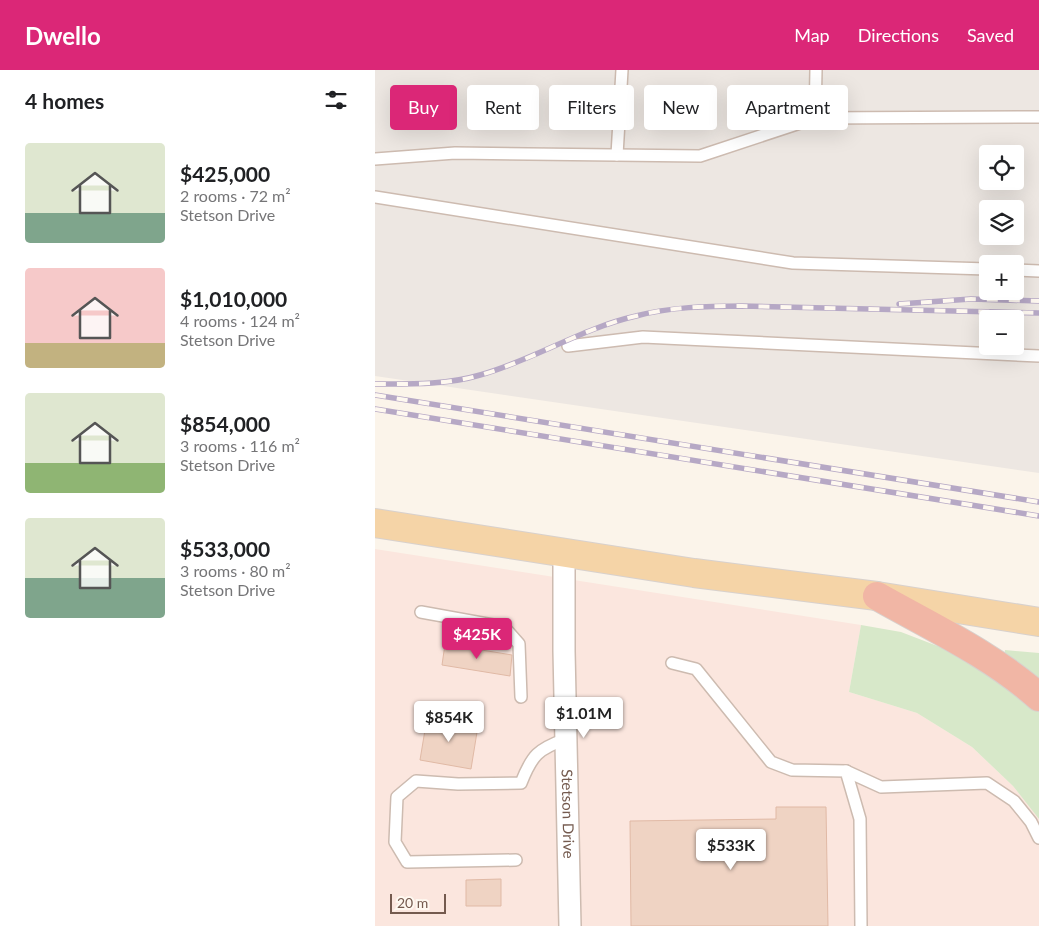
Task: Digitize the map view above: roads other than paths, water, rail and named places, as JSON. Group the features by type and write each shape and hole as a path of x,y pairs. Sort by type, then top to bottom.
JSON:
{"highway":[{"path":"877,596 958,641 1018,678 1039,697"}],"main road":[{"path":"375,523 694,573 877,596 1039,622"}],"street":[{"name":"Stetson Drive","path":"564,553 563,605 570,926"}],"lane":[{"path":"617,155 622,70"},
{"path":"816,70 816,85"},
{"path":"848,118 1039,117"},
{"path":"375,159 455,153 700,156 779,130"},
{"path":"375,197 793,263 979,269"},
{"path":"1024,270 1039,271"},
{"path":"568,346 643,337 1039,356"},
{"path":"421,612 504,627 519,644 521,697"},
{"path":"672,662 696,669 771,762 792,770 846,772 881,787 987,783 1014,802 1031,822 1039,838"},
{"path":"516,860 407,862 395,842 397,797 416,781 458,784 521,783 529,764 545,747 566,739"},
{"path":"846,772 860,818 861,926"}],"railway":[{"path":"899,304 971,299 1039,301"},
{"path":"375,384 454,381 480,375 500,369 616,321 675,309 742,306 1039,313"},
{"path":"375,395 1039,502"},
{"path":"375,409 1039,516"}]}
